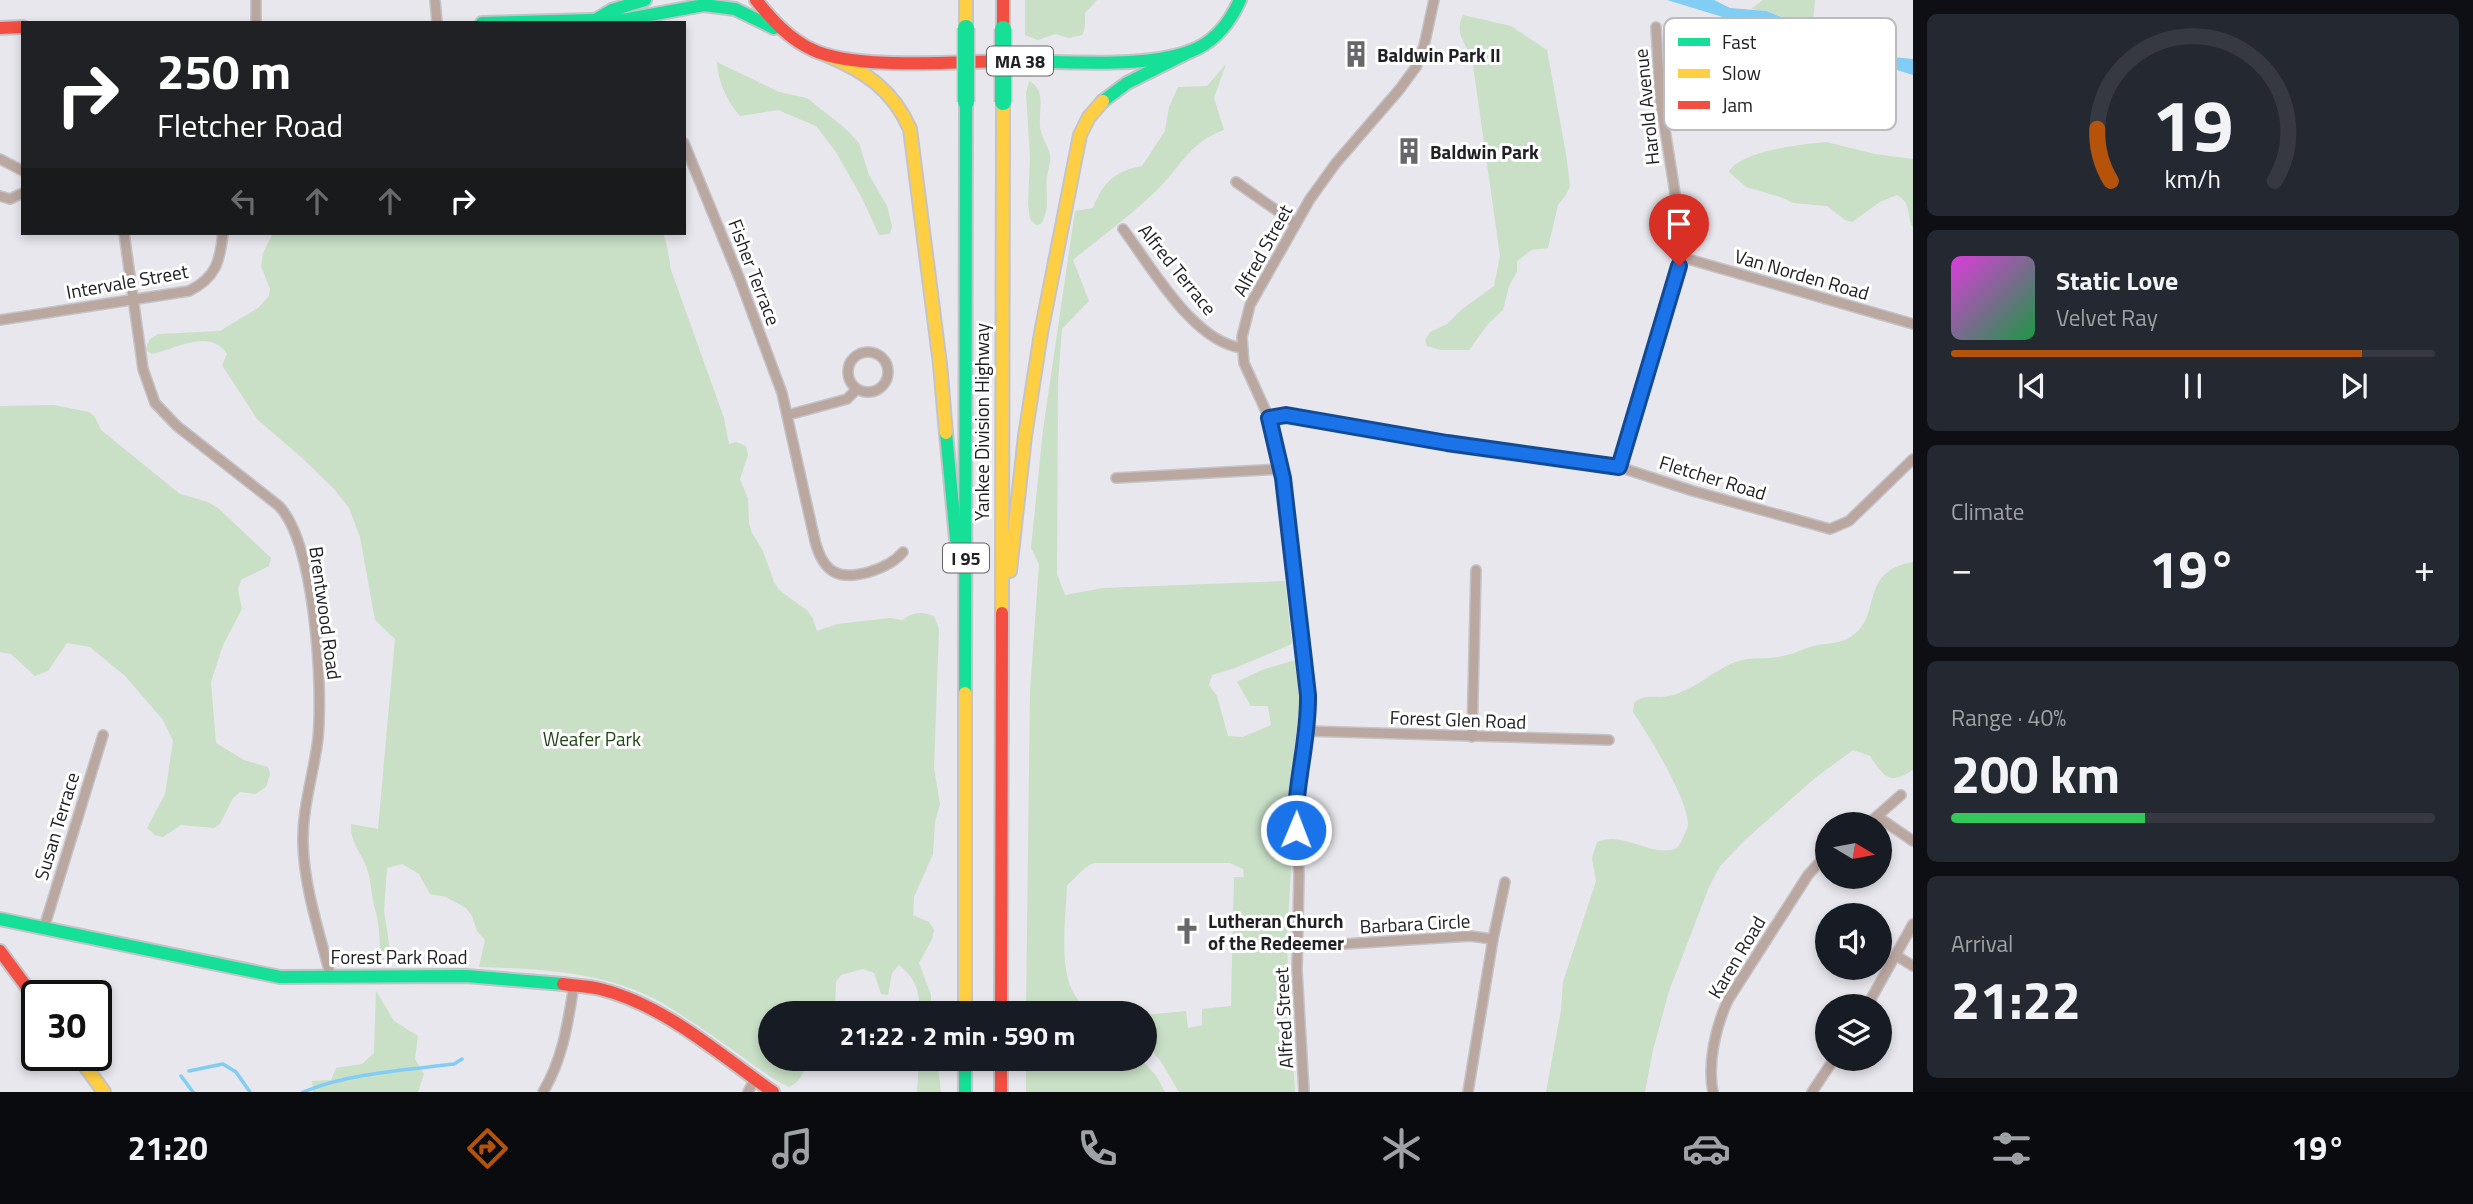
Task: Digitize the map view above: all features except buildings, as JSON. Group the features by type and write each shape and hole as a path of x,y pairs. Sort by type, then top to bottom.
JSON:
{"main road":[{"path":"756,0 790,37"},
{"name":"Yankee Division Highway","path":"965,1001 966,0"},
{"name":"Yankee Division Highway","path":"1001,1001 1003,0"},
{"name":"MA 38","path":"540,21 597,19 612,11 720,6 744,12 826,55 876,61 1093,61 1150,59 1191,51 1217,35 1239,3"},
{"path":"0,28 21,27"},
{"path":"1002,640 1030,401 1077,144 1087,119 1110,92 1191,51"},
{"path":"826,55 850,64 882,84 900,107 910,129 942,377 965,650"},
{"name":"Forest Park Road","path":"0,919 273,976 331,978 435,975 574,985 621,995 660,1014 752,1085 773,1092"},
{"path":"0,951 22,980"},
{"path":"89,1071 104,1092"},
{"path":"965,1071 965,1091"},
{"path":"1001,1071 1001,1089"}],"street":[{"path":"256,0 256,21"},
{"path":"435,0 437,21"},
{"name":"Alfred Street","path":"1304,1092 1297,947 1300,875 1296,810 1307,731 1308,685 1282,469 1269,418 1247,370 1242,348 1243,331 1250,305 1327,174 1416,67 1424,46 1434,0"},
{"name":"Harold Avenue","path":"1656,27 1664,123"},
{"name":"Harold Avenue","path":"1619,467 1681,257 1678,212 1665,130"},
{"name":"Fisher Terrace","path":"686,148 744,291 788,415 815,541 825,564 837,574 857,575 885,566 902,552"},
{"path":"0,159 21,170"},
{"path":"1236,182 1296,224"},
{"path":"0,196 10,199 21,194"},
{"name":"Alfred Terrace","path":"1123,229 1160,280 1200,326 1223,344 1242,348"},
{"name":"Brentwood Road","path":"124,235 145,379 155,403 177,426 279,506 289,518 298,539 313,617 319,701 318,737 306,802 303,845 307,875 331,978"},
{"name":"Intervale Street","path":"0,320 179,293 200,286 216,267 223,235"},
{"name":"Van Norden Road","path":"1681,257 1913,324"},
{"path":"863,352 878,355 887,368 888,376 884,383 872,392 857,389 848,376 850,361 863,352"},
{"path":"788,415 847,399 857,389"},
{"name":"Fletcher Road","path":"1269,418 1286,415 1447,443 1619,467 1706,495 1832,529 1843,525 1857,514 1913,459"},
{"path":"1116,478 1282,469"},
{"path":"1472,737 1476,570"},
{"name":"Forest Glen Road","path":"1307,731 1609,740"},
{"name":"Susan Terrace","path":"44,928 103,735"},
{"path":"1883,812 1901,795"},
{"path":"1892,827 1913,841"},
{"name":"Karen Road","path":"1713,1092 1711,1072 1715,1046 1728,1000 1815,867"},
{"name":"Barbara Circle","path":"1468,1092 1505,881"},
{"path":"1874,994 1913,924"},
{"name":"Barbara Circle","path":"1297,947 1470,936 1493,939"},
{"path":"1897,956 1913,966"},
{"path":"543,1092 563,1045 574,985"},
{"path":"1812,1092 1826,1071"}],"green space":[{"path":"1025,0 1097,0 1085,13 1082,35 1069,38 1055,34 1038,40 1025,35"},
{"path":"1763,0 1815,0 1813,18 1790,18 1751,9"},
{"path":"1463,15 1511,26 1547,50 1570,186 1558,205 1548,248 1532,250 1517,261 1517,272 1509,286 1503,310 1488,324 1469,350 1441,350 1427,346 1425,340 1430,332 1447,324 1494,286 1500,256 1472,61 1460,31"},
{"path":"717,62 779,92 807,98 846,129 859,143 869,175 887,206 892,226 890,234 879,235 836,152 816,126 778,110 740,116 724,91"},
{"path":"1226,64 1214,98 1224,130 1195,147 1150,197 1073,260 1089,301 1062,329 1058,381 1057,574 1065,595 1103,588 1285,581 1292,644 1212,675 1209,685 1217,696 1228,736 1243,737 1271,725 1268,706 1251,706 1237,682 1262,670 1295,660 1300,704 1286,810 1291,870 1287,936 1288,983 1295,1092 1179,1092 1157,1057 1157,1014 1186,1011 1188,1028 1202,1025 1202,1009 1231,1006 1234,877 1244,877 1243,869 1230,863 1094,863 1086,868 1067,885 1065,924 1064,953 1068,979 1079,1001 1026,1001 1030,691 1039,564 1031,548 1043,430 1075,211 1093,208 1101,191 1111,179 1124,171 1142,166 1165,131 1169,107 1178,87 1207,86"},
{"path":"1029,81 1040,94 1040,129 1050,158 1046,213 1041,224 1036,225 1030,219 1028,204 1030,158 1026,93"},
{"path":"1826,142 1875,154 1913,159 1913,228 1907,206 1897,195 1880,202 1852,222 1827,206 1793,203 1746,187 1729,172 1735,165 1758,154"},
{"name":"Weafer Park","path":"272,235 664,235 671,270 724,418 729,444 736,442 746,446 748,455 740,479 748,499 749,524 779,590 808,611 817,631 837,624 890,618 902,620 921,613 934,616 939,629 934,768 940,804 935,822 933,854 914,897 913,915 929,922 934,930 919,963 931,1001 919,1001 910,975 899,965 892,973 888,995 881,994 874,973 863,969 841,975 836,982 835,1001 758,1001 758,1068 672,1009 627,987 554,971 479,967 485,940 477,931 472,916 466,908 446,897 430,894 419,874 402,864 387,868 384,910 391,958 390,961 379,960 379,932 369,876 354,841 351,824 378,829 395,639 375,620 360,537 349,508 302,458 257,419 222,365 227,354 220,346 201,341 152,354 145,350 150,339 158,334 220,331 258,308 269,296 270,289 261,266 263,253"},
{"path":"54,405 89,412 95,417 101,430 180,494 208,502 218,508 271,558 269,566 241,580 238,589 242,609 223,645 211,682 216,743 244,760 268,767 270,774 266,787 255,794 240,792 233,798 220,824 214,828 181,825 163,837 155,835 147,828 165,794 173,741 163,720 125,676 90,647 67,643 48,671 35,676 11,654 0,652 0,406"},
{"path":"1913,562 1913,770 1892,778 1879,769 1870,756 1853,750 1815,778 1720,866 1709,887 1669,991 1645,1092 1546,1092 1561,1010 1563,982 1596,881 1592,858 1597,842 1615,839 1652,849 1671,850 1679,845 1688,826 1682,799 1633,712 1634,703 1646,697 1664,697 1678,693 1741,660 1783,656 1849,638 1860,629 1866,619 1877,585 1884,575 1895,567"},
{"path":"376,991 394,1021 418,1036 415,1059 424,1074 418,1092 313,1092 312,1081 331,1080 336,1068 362,1064 374,1053"},
{"name":"Weafer Park","path":"762,1071 804,1071 802,1076 789,1087"},
{"path":"918,1071 938,1071 941,1092 917,1092"},
{"path":"1026,1071 1152,1071 1165,1092 1026,1092"}],"water":[{"path":"1667,0 1714,0 1730,8 1766,11 1784,18 1726,18"},
{"path":"1896,57 1913,59 1913,75 1896,70"}],"waterway":[{"path":"303,1092 358,1076 454,1064 462,1059"},
{"path":"189,1071 223,1064 236,1072 250,1092"},
{"path":"181,1076 193,1092"}],"traffic: fast":[{"path":"597,19 612,10 645,0"},
{"path":"1013,61 1107,63 1179,55 1198,48 1218,34 1240,0"},
{"path":"555,21 628,19 704,5 735,9 774,28"},
{"path":"966,28 966,102"},
{"path":"1003,29 1003,102"},
{"path":"1103,101 1127,83 1191,51"},
{"path":"965,693 966,102"},
{"path":"946,433 956,539"},
{"path":"0,919 280,977 466,976 563,984"},
{"path":"965,1071 965,1092"}],"traffic: slow":[{"path":"966,0 966,28"},
{"path":"826,55 876,83 895,103 910,129 940,364 946,433"},
{"path":"1010,571 1025,436 1041,333 1080,135 1089,117 1103,101"},
{"path":"1002,613 1003,102"},
{"path":"965,693 965,1001"},
{"path":"89,1071 104,1092"}],"traffic: jam":[{"path":"756,0 789,35 813,50 832,57 882,63 1013,61"},
{"path":"1003,0 1003,29"},
{"path":"0,28 21,27"},
{"path":"1001,1001 1002,613"},
{"path":"0,951 21,980"},
{"path":"563,984 600,989 647,1007 691,1033 773,1092"},
{"path":"1001,1071 1001,1092"}],"place":[{"name":"Baldwin Park II","path":"1356,54"},
{"name":"Baldwin Park","path":"1409,151"},
{"name":"Lutheran Church of the Redeemer","path":"1187,931"}],"route":[{"path":"1296,830 1296,803 1309,705 1288,512 1279,456 1269,418 1286,415 1447,443 1619,467 1679,266"}]}
